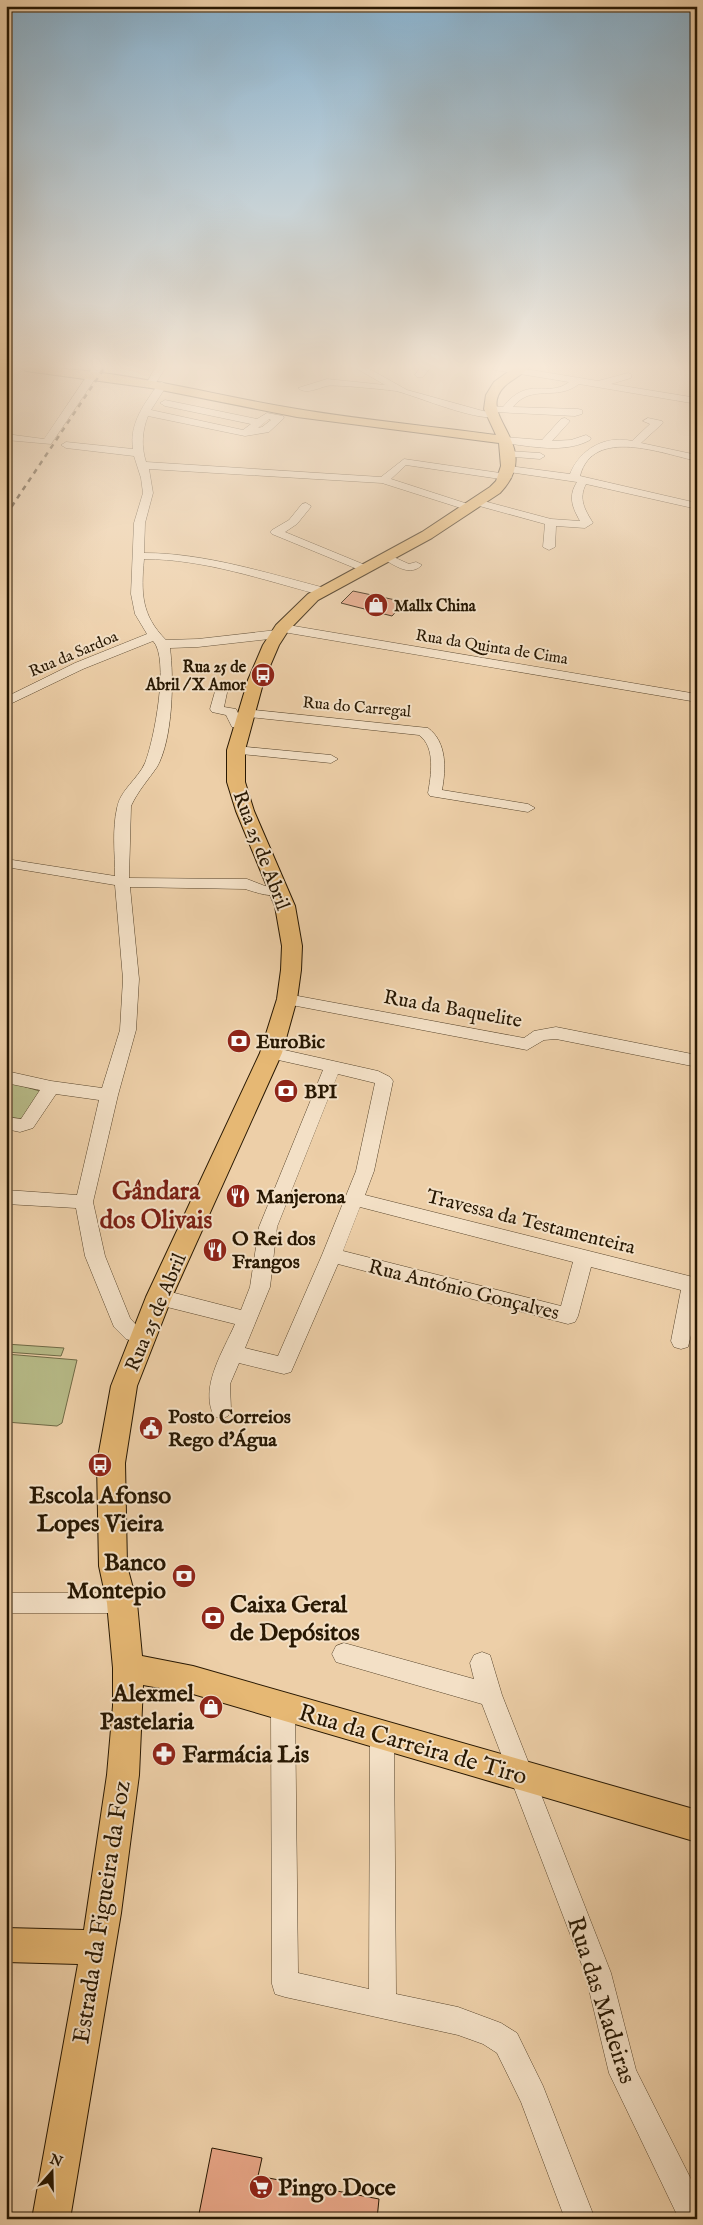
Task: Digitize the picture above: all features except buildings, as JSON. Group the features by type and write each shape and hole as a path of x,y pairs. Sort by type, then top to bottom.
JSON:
{"main road":[{"name":"Rua 25 de Abril","path":"122,1603 113,1566 111,1463 115,1448 120,1402 159,1296 270,1053 287,999 292,946 288,919 271,870 239,793 235,772 236,750 244,719 262,666 280,631 306,602 321,591 387,558 426,535 495,490 501,471"},
{"name":"Estrada da Figueira da Foz","path":"51,2219 98,1947 123,1775 128,1706 128,1668 122,1603"},
{"name":"Rua da Carreira de Tiro","path":"128,1668 193,1680 697,1826"},
{"path":"6,1944 98,1947"}],"street":[{"path":"143,1336 133,1334 121,1322 95,1256 84,1202 128,1030 131,979 122,882 124,806 133,787 152,765 162,733 167,673 159,640 145,624 137,603 140,520 148,495 145,471"},
{"path":"236,471 383,480 471,504 551,522 585,525 587,523 576,497 579,479 575,474 577,471"},
{"path":"383,480 394,471"},
{"path":"532,472 579,479 697,506"},
{"path":"306,506 293,522 276,532 366,569"},
{"path":"548,547 551,522"},
{"path":"138,556 159,556 231,567 321,591"},
{"path":"387,558 409,568 416,565"},
{"name":"Rua da Quinta de Cima","path":"159,640 198,643 280,631 697,698"},
{"name":"Rua da Sardoa","path":"6,702 58,675 159,640"},
{"path":"222,688 217,709 231,712 237,724 244,719"},
{"name":"Rua do Carregal","path":"244,719 423,730 433,738 438,772 434,796 528,808"},
{"path":"236,750 331,759"},
{"path":"6,863 122,882 247,884 263,890 279,891"},
{"path":"247,884 256,875 271,870"},
{"name":"Rua da Baquelite","path":"287,999 527,1044 540,1035 556,1033 697,1061"},
{"path":"233,1353 284,1366 332,1255 365,1171 384,1081 378,1077 270,1053"},
{"path":"221,1410 220,1384 264,1274 268,1227 333,1066"},
{"path":"6,1077 51,1087 110,1095"},
{"path":"6,1123 20,1126 27,1124 51,1087"},
{"path":"6,1197 84,1202"},
{"name":"Travessa da Testamenteira","path":"354,1199 695,1285"},
{"name":"Rua António Gonçalves","path":"332,1255 568,1316 584,1258"},
{"path":"681,1341 695,1285"},
{"path":"159,1296 247,1319"},
{"path":"6,1602 122,1603"},
{"path":"344,1654 490,1695"},
{"name":"Rua das Madeiras","path":"482,1663 490,1695 598,1973 623,2073 695,2219"},
{"path":"283,1706 285,1984 458,2021 491,2033 507,2043 533,2096 580,2219"},
{"path":"382,1735 383,2004"}],"green space":[{"path":"6,1081 43,1092 23,1119 6,1117"},
{"path":"6,1344 64,1348 61,1356 6,1352"},
{"path":"6,1354 77,1360 62,1423 57,1426 6,1422"}],"railway":[{"path":"6,515 36,471"}],"place":[{"name":"Mallx China","path":"376,605"},
{"name":"Rua 25 de Abril / X Amor","path":"263,675"},
{"name":"EuroBic","path":"239,1041"},
{"name":"BPI","path":"286,1091"},
{"name":"Manjerona","path":"238,1196"},
{"name":"O Rei dos Frangos","path":"215,1250"},
{"name":"Posto Correios Rego d'Água","path":"151,1428"},
{"name":"Escola Afonso Lopes Vieira","path":"100,1465"},
{"name":"Banco Montepio","path":"184,1576"},
{"name":"Caixa Geral de Depósitos","path":"213,1618"},
{"name":"Alexmel Pastelaria","path":"211,1707"},
{"name":"Farmácia Lis","path":"164,1754"},
{"name":"Pingo Doce","path":"261,2187"}],"district":[{"name":"Gândara dos Olivais","path":"156,1204"}]}
